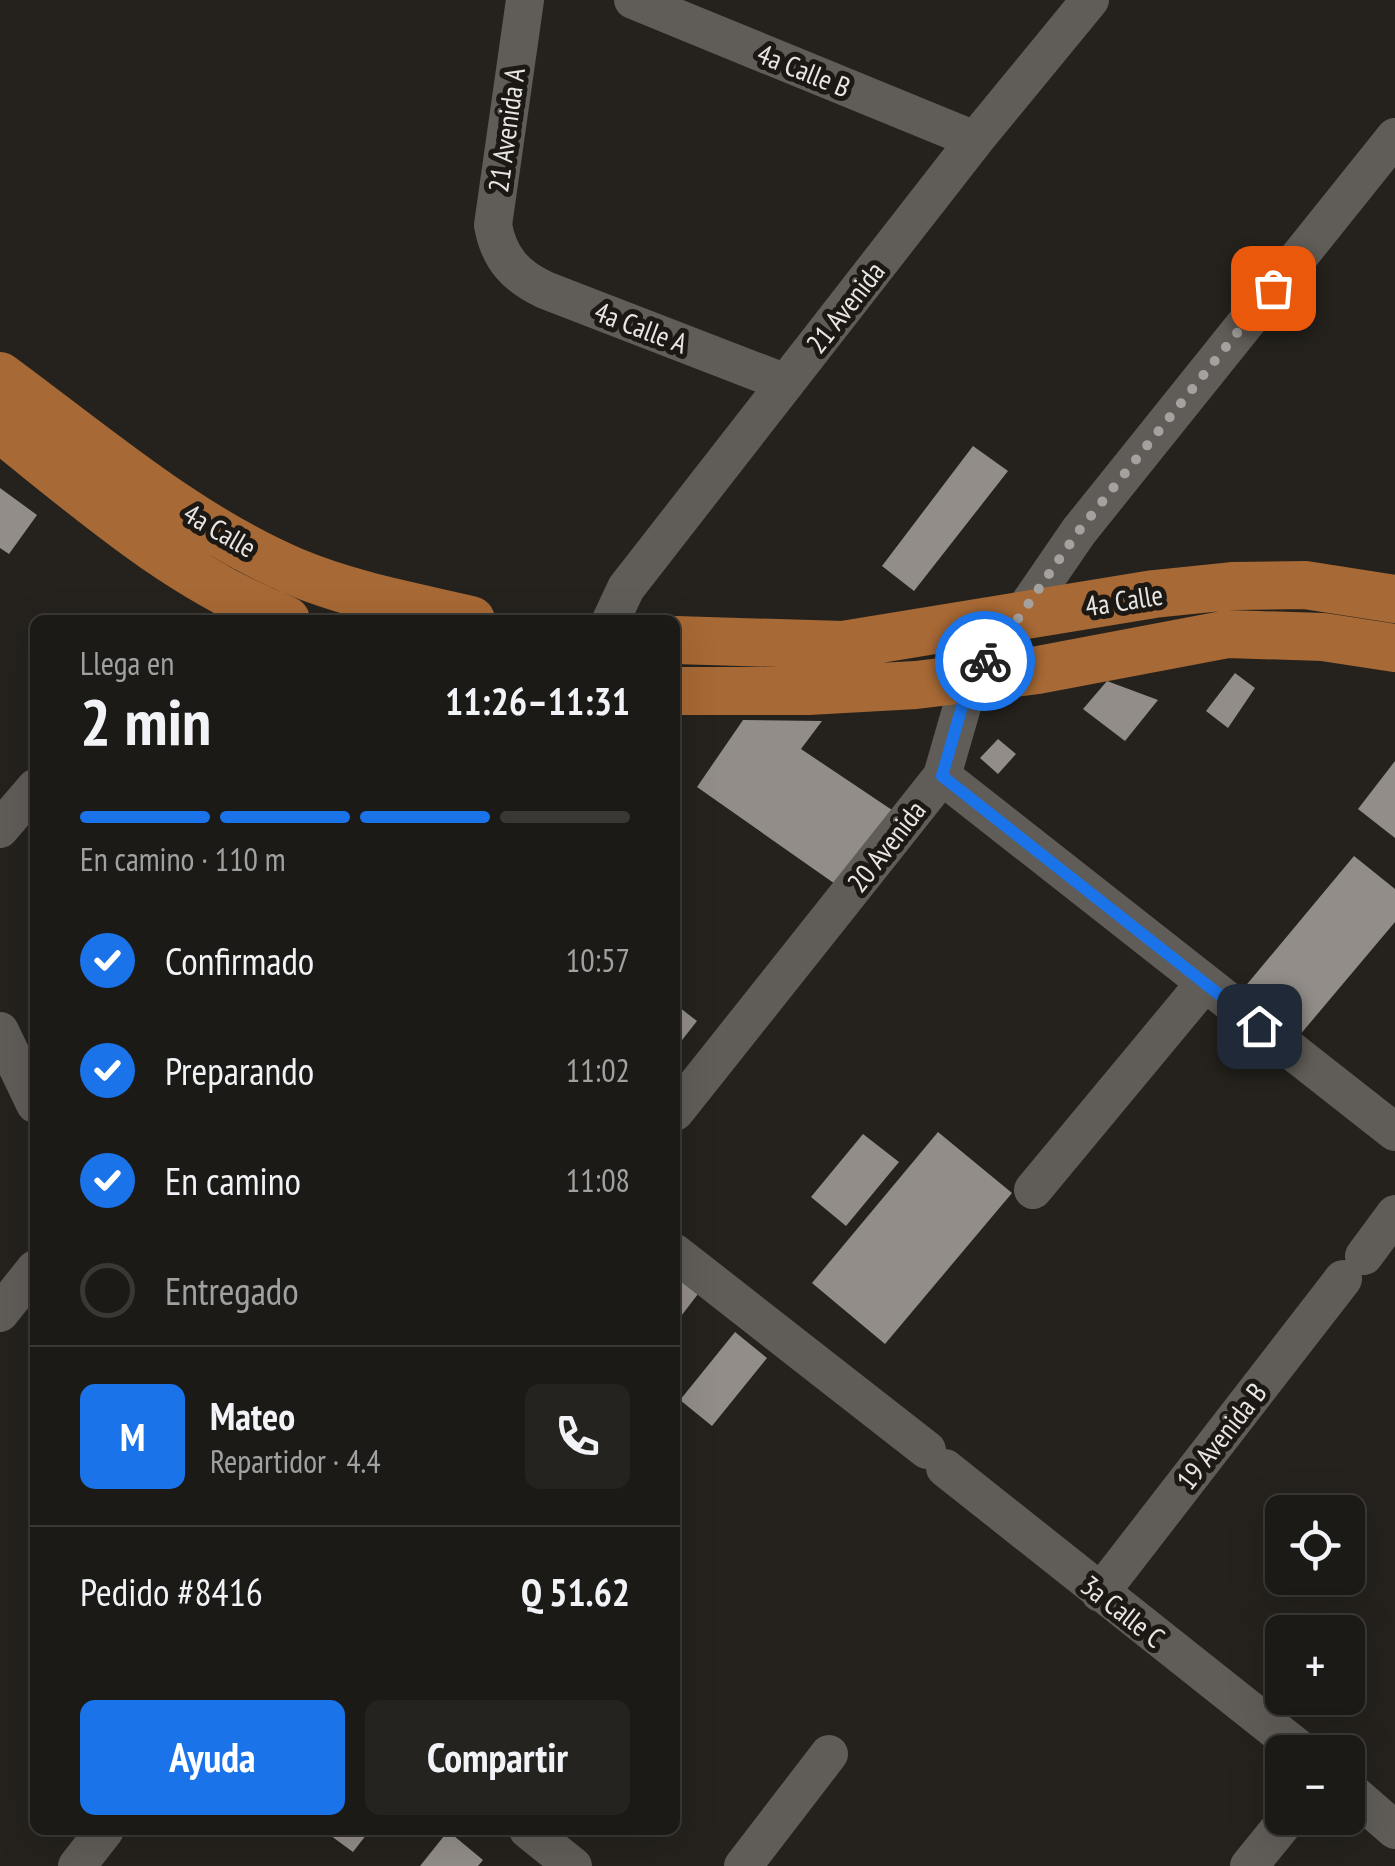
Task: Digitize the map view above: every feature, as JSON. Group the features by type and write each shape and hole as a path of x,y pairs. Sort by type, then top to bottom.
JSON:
{"main road":[{"name":"4a Calle","path":"0,376 226,538 294,571 364,595 450,615"},
{"name":"4a Calle","path":"0,428 134,534 202,579 276,615"},
{"name":"4a Calle","path":"680,640 843,645 1154,594 1232,586 1305,586 1395,598"},
{"name":"4a Calle","path":"680,691 808,692 970,679 1228,634 1323,638 1395,648"}],"street":[{"name":"21 Avenida A","path":"504,258 493,225 526,0"},
{"name":"4a Calle B","path":"634,0 975,140"},
{"name":"21 Avenida","path":"613,615 626,588 975,140 1090,0"},
{"name":"20 Avenida","path":"680,1106 942,776 970,679 1078,532 1395,137"},
{"name":"4a Calle A","path":"504,258 514,272 545,290 786,383"},
{"path":"942,776 1395,1132"},
{"path":"0,829 30,794"},
{"path":"1033,1190 1204,984"},
{"path":"0,1031 30,1094"},
{"name":"19 Avenida B","path":"1100,1592 1395,1214"},
{"name":"3a Calle C","path":"680,1257 1281,1735"},
{"path":"0,1312 30,1275"},
{"path":"743,1866 829,1754"},
{"path":"1365,1804 1395,1830"},
{"path":"77,1866 101,1835"},
{"path":"534,1835 573,1866"},
{"path":"1250,1866 1275,1835"}],"building":[{"path":"973,446 1008,471 914,591 882,566"},
{"path":"0,488 37,515 9,554 0,548"},
{"path":"1235,673 1255,688 1228,728 1206,711"},
{"path":"1107,681 1158,700 1125,741 1083,709"},
{"path":"743,720 822,721 801,749 898,814 838,886 697,787"},
{"path":"998,739 1016,754 998,774 980,758"},
{"path":"1395,761 1395,838 1358,809"},
{"path":"1354,856 1395,889 1395,922 1299,1036 1243,989"},
{"path":"680,1008 697,1021 680,1043"},
{"path":"938,1132 1012,1193 885,1344 812,1283"},
{"path":"863,1134 899,1162 846,1226 811,1197"},
{"path":"680,1280 698,1294 680,1317"},
{"path":"735,1332 767,1358 712,1426 680,1400"},
{"path":"330,1835 366,1835 353,1852"},
{"path":"445,1835 453,1835 483,1860 478,1866 420,1866"}],"way so far":[{"path":"985,661 1078,532 1273,288"}],"route":[{"path":"985,661 970,679 942,776 1259,1026"}]}
